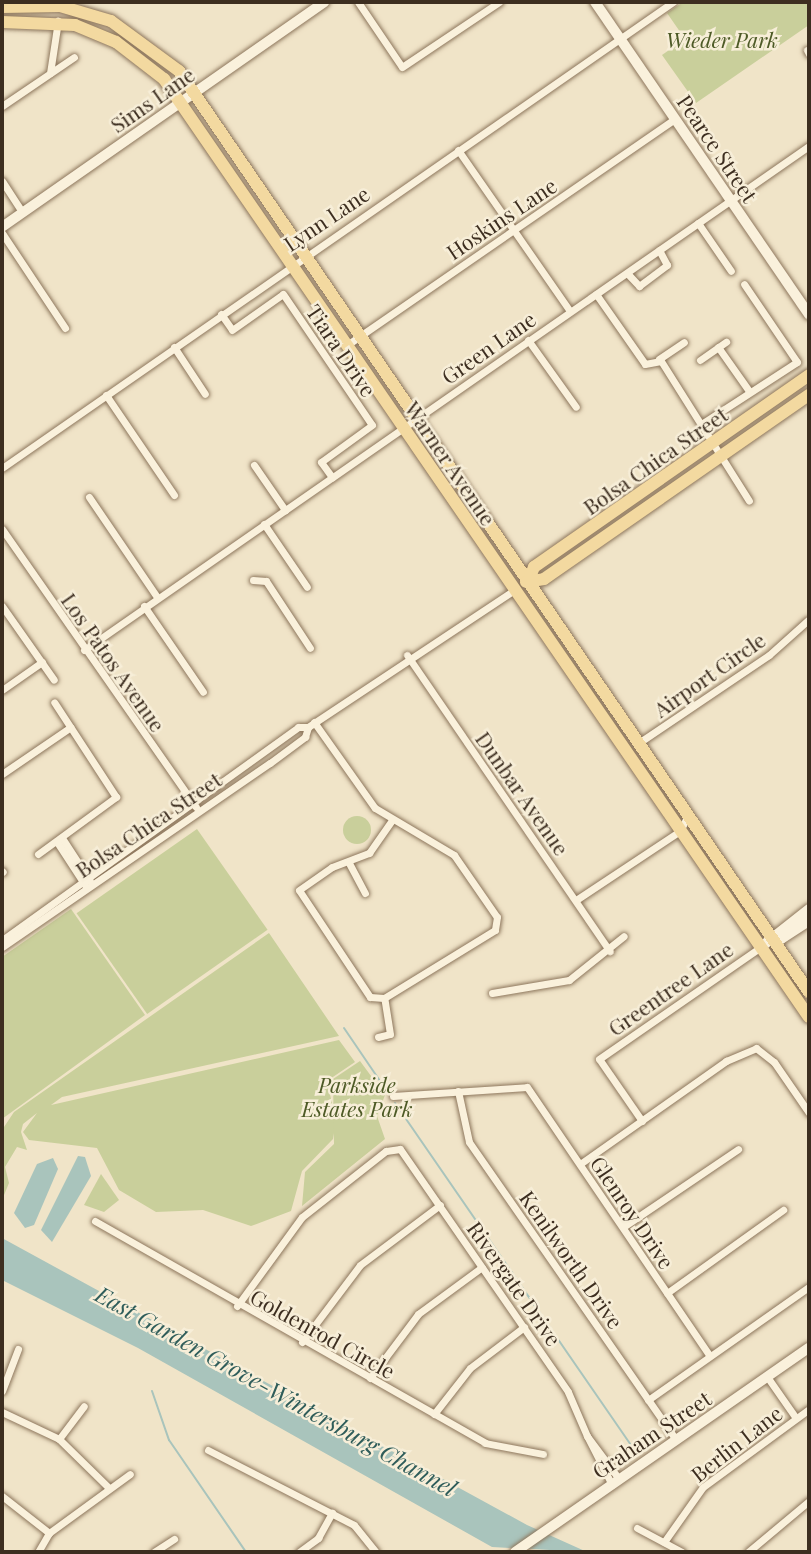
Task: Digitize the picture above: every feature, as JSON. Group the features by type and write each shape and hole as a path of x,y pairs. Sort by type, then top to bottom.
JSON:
{"main road":[{"name":"Warner Avenue","path":"2,7 60,4 129,31 169,61 305,253 809,992"},
{"name":"Warner Avenue","path":"2,22 58,21 140,58 182,101 514,590 809,1017"},
{"name":"Bolsa Chica Street","path":"529,580 534,567 809,375"},
{"name":"Bolsa Chica Street","path":"514,590 529,580 544,579 809,395"},
{"path":"640,494 649,507"}],"street":[{"name":"Sims Lane","path":"2,227 324,2"},
{"path":"358,2 402,66 499,2"},
{"name":"Pearce Street","path":"595,2 809,316"},
{"name":"Lynn Lane","path":"2,468 305,253 673,2"},
{"path":"50,74 60,4"},
{"path":"2,106 74,57"},
{"name":"Hoskins Lane","path":"347,345 675,119"},
{"name":"Green Lane","path":"84,650 569,310 809,146"},
{"path":"458,150 569,310"},
{"path":"2,181 22,212"},
{"path":"698,223 731,271"},
{"path":"2,233 65,328"},
{"path":"626,273 639,286 667,265 659,250"},
{"path":"703,423 797,360 744,284"},
{"name":"Tiara Drive","path":"221,314 232,330 283,294 372,425 321,462 332,477"},
{"path":"596,294 645,364 659,359 684,342"},
{"path":"528,340 576,407"},
{"path":"700,360 726,342"},
{"path":"174,347 205,394"},
{"path":"718,348 749,391"},
{"path":"659,359 716,441 720,458 749,500"},
{"path":"106,395 174,495"},
{"path":"254,465 285,510"},
{"path":"89,498 157,597"},
{"path":"264,524 307,587"},
{"name":"Los Patos Avenue","path":"2,529 84,650 193,804 201,811"},
{"path":"253,580 266,581 310,648"},
{"name":"Bolsa Chica Street","path":"2,947 298,727 311,724 407,655 514,590"},
{"path":"2,606 5,617 54,680"},
{"path":"144,606 203,692"},
{"name":"Airport Circle","path":"625,752 769,655 808,620"},
{"name":"Dunbar Avenue","path":"407,655 610,951"},
{"path":"2,690 42,662"},
{"path":"38,855 116,797 54,702"},
{"path":"311,724 391,821 454,855 495,913 495,930 384,998 370,996 299,890 332,867 349,863 369,853 391,821"},
{"name":"Bolsa Chica Street","path":"2,940 201,811 305,737 311,724"},
{"path":"2,774 71,727"},
{"path":"576,900 680,831 688,815"},
{"path":"59,840 88,883"},
{"path":"349,863 365,893"},
{"path":"761,947 809,909"},
{"path":"773,938 781,939 809,921"},
{"path":"492,993 569,980 610,951 624,936"},
{"name":"Greentree Lane","path":"642,1121 599,1059 761,947"},
{"path":"378,1037 390,1034 384,998"},
{"path":"580,1164 726,1061 756,1048 774,1062 809,1113"},
{"name":"Glenroy Drive","path":"458,1091 527,1087 710,1356"},
{"path":"393,1096 458,1091"},
{"name":"Kenilworth Drive","path":"458,1091 469,1142 676,1440"},
{"name":"Rivergate Drive","path":"237,1306 302,1217 386,1151 397,1148 406,1154 575,1403 587,1436 615,1482"},
{"path":"623,1227 738,1149"},
{"path":"302,1342 360,1265 440,1205"},
{"path":"667,1293 783,1210"},
{"name":"Goldenrod Circle","path":"95,1221 237,1306 485,1443 543,1454"},
{"path":"370,1378 418,1314 482,1267"},
{"path":"648,1400 809,1287"},
{"path":"434,1415 470,1368 524,1327"},
{"path":"2,1391 18,1349"},
{"name":"Graham Street","path":"515,1552 809,1349"},
{"path":"768,1378 796,1418"},
{"path":"59,1439 83,1406"},
{"name":"Berlin Lane","path":"664,1542 704,1487 809,1409"},
{"path":"2,1412 59,1439 109,1488"},
{"path":"208,1450 354,1525 376,1552"},
{"path":"38,1552 49,1533 130,1474"},
{"path":"2,1496 49,1533"},
{"path":"748,1552 809,1501"},
{"path":"299,1552 318,1538 331,1513"},
{"path":"637,1528 682,1552"},
{"path":"154,1552 174,1539"}],"green space":[{"name":"Wieder Park","path":"683,2 809,2 809,25 696,103 662,55 685,39 667,13"},
{"path":"357,816 367,820 371,830 367,840 357,844 347,840 343,830 347,820"},
{"path":"197,829 268,930 147,1014 77,913"},
{"path":"71,909 145,1015 2,1119 2,957"},
{"path":"269,933 339,1036 62,1097 51,1105 339,1040 355,1062 327,1081 336,1121 333,1139 302,1171 291,1211 251,1226 203,1210 156,1212 119,1190 97,1148 29,1140 23,1132 37,1113 23,1124 21,1132 27,1150 17,1147 5,1167 9,1183 2,1200 2,1130 14,1112"},
{"name":"Parkside Estates Park","path":"360,1061 385,1095 377,1116 385,1139 302,1206 305,1172 334,1144 333,1079"},
{"path":"101,1174 119,1200 104,1212 84,1205"}],"water":[{"path":"78,1156 85,1157 91,1176 52,1242 41,1230"},
{"path":"53,1158 58,1169 34,1225 25,1228 14,1213 37,1164"},
{"name":"East Garden Grove-Wintersburg Channel","path":"2,1238 527,1525 587,1552 492,1547 138,1348 2,1280"}],"waterway":[{"path":"344,1028 382,1084"},
{"path":"395,1103 636,1452"},
{"path":"152,1391 169,1440 246,1552"}]}
